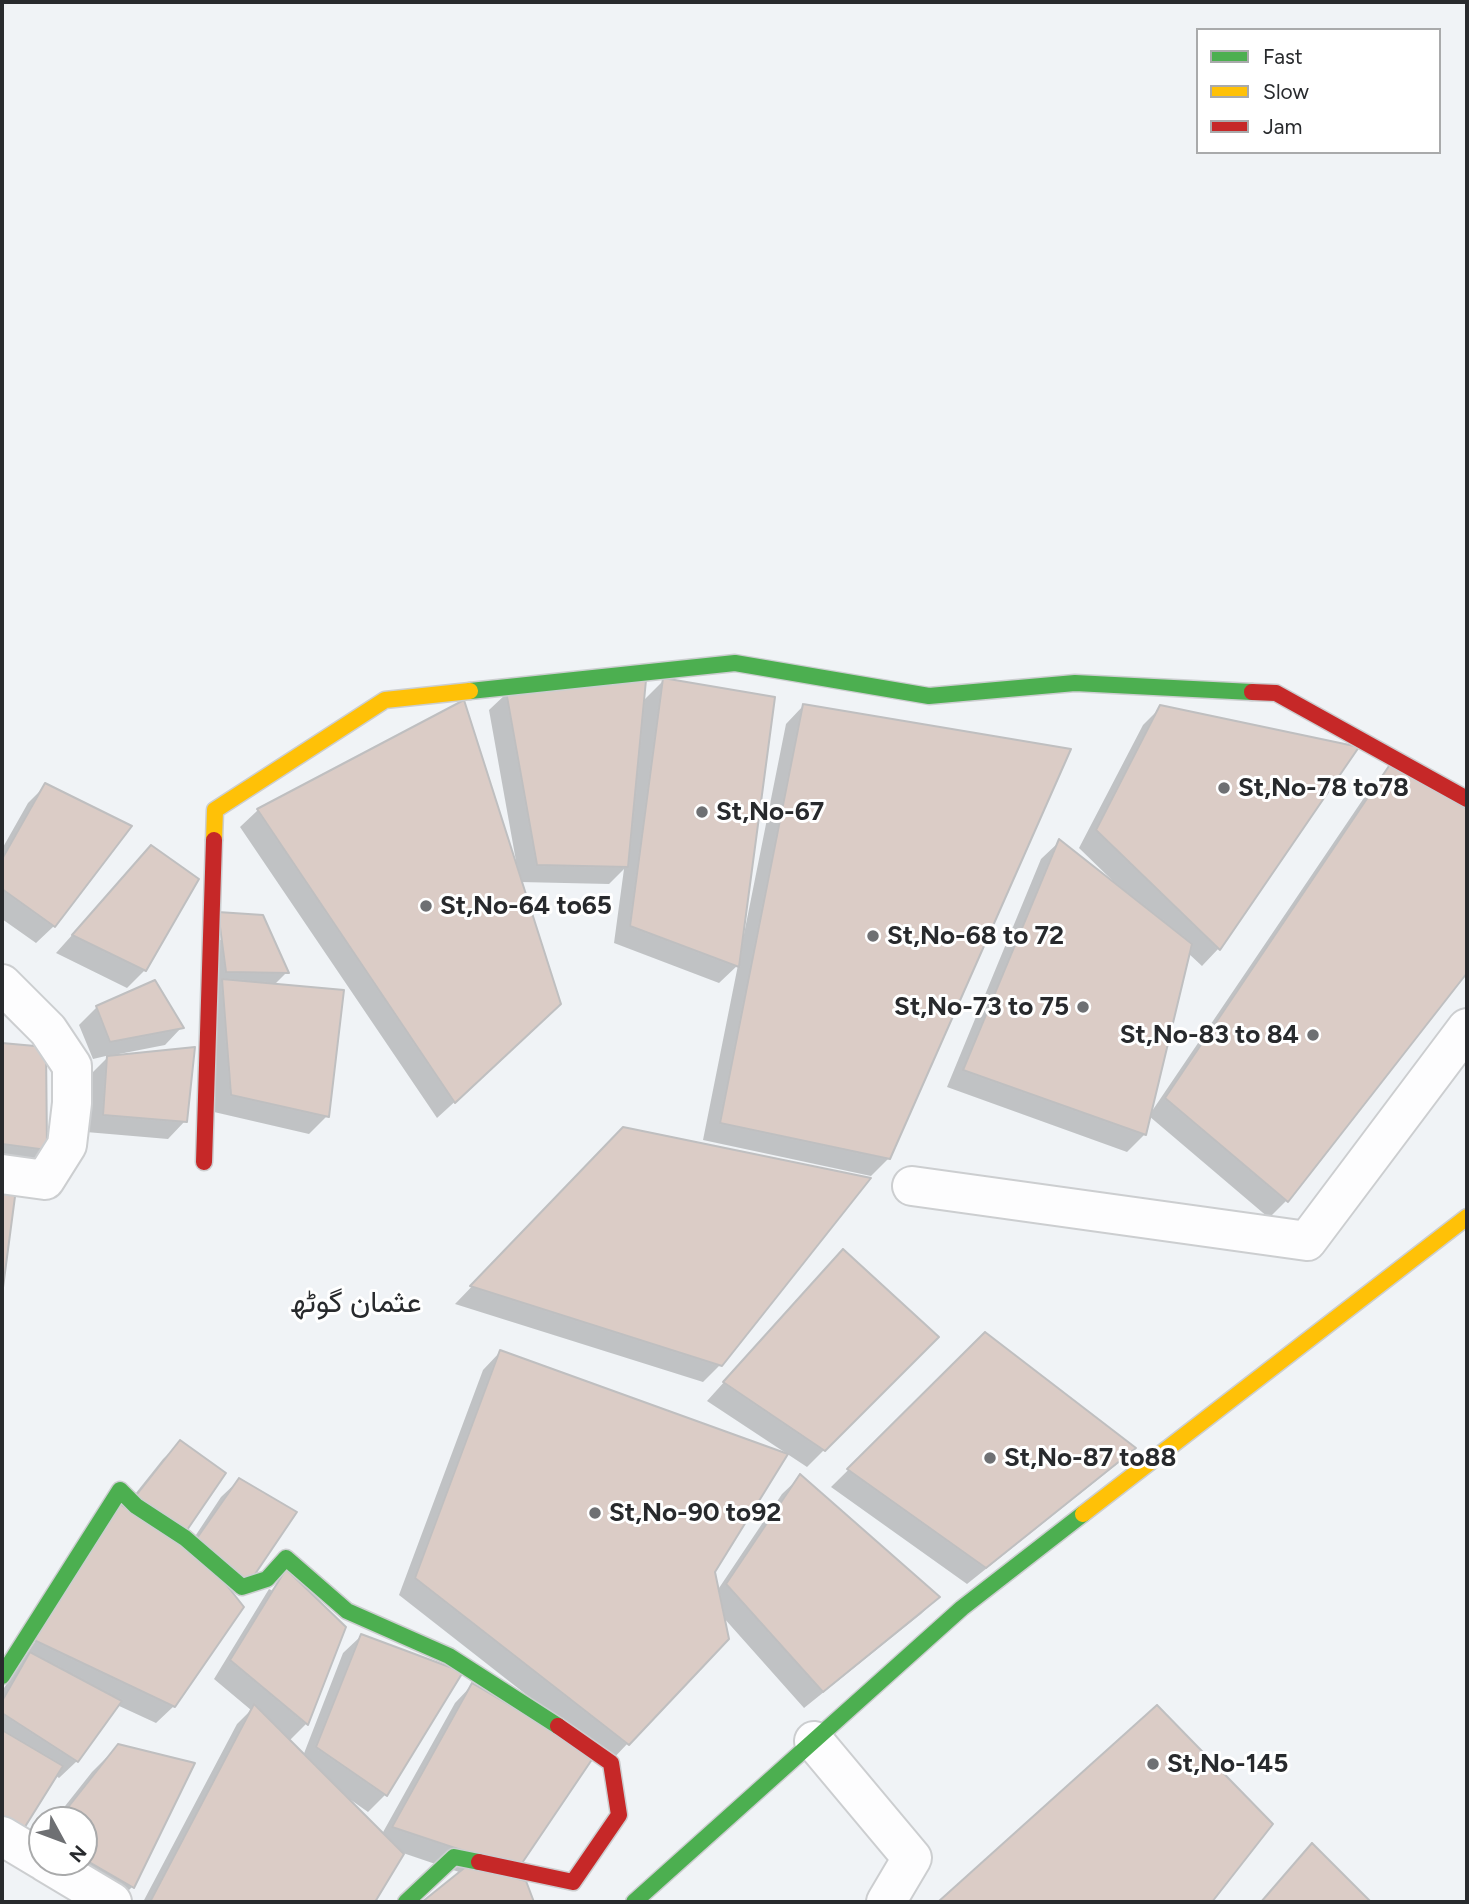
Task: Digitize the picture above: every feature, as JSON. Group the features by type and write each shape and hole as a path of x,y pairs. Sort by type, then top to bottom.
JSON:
{"street":[{"path":"204,1162 215,810 385,700 735,663 929,696 1075,683 1276,693 1467,799"},
{"path":"2,984 48,1031 72,1066 72,1103 67,1145 45,1180 2,1174"},
{"path":"912,1186 1307,1241 1467,1028"},
{"path":"634,1902 962,1608 1467,1217"},
{"path":"2,1676 120,1490 136,1506 185,1538 242,1587 267,1579 286,1558 347,1611 449,1656 549,1719 611,1763 619,1815 573,1882 454,1857 406,1902"},
{"path":"814,1741 912,1858 886,1902"},
{"path":"2,1836 28,1851"},
{"path":"69,1876 112,1902"}],"building":[{"name":"St,No-67","path":"663,678 775,697 739,967 630,926"},
{"path":"646,680 628,867 537,865 506,691"},
{"name":"St,No-64 to65","path":"464,700 561,1004 455,1103 257,809"},
{"name":"St,No-68 to 72","path":"803,704 1071,749 890,1159 720,1123"},
{"name":"St,No-78 to78","path":"1160,705 1359,747 1220,950 1096,830"},
{"name":"St,No-83 to 84","path":"1391,763 1467,809 1467,973 1288,1202 1165,1098"},
{"path":"45,783 132,826 55,927 2,889 2,859"},
{"name":"St,No-73 to 75","path":"1059,839 1192,944 1146,1135 963,1070"},
{"path":"151,845 199,879 146,971 72,935"},
{"path":"218,912 263,915 289,973 226,972"},
{"path":"222,979 344,990 329,1117 231,1095"},
{"path":"155,980 184,1028 110,1042 96,1006"},
{"path":"2,1043 46,1047 47,1150 2,1144"},
{"path":"195,1047 187,1122 103,1115 107,1056"},
{"path":"623,1127 871,1178 722,1366 470,1286"},
{"path":"2,1186 16,1189 2,1295"},
{"path":"843,1249 939,1337 825,1451 723,1382"},
{"name":"St,No-87 to88","path":"985,1332 1136,1448 986,1568 847,1469"},
{"name":"St,No-90 to92","path":"500,1350 788,1454 715,1572 729,1639 629,1745 415,1578"},
{"path":"180,1440 226,1473 185,1533 134,1498"},
{"path":"800,1474 940,1597 823,1692 726,1584"},
{"path":"239,1478 297,1512 249,1583 197,1538"},
{"path":"117,1502 210,1564 244,1607 175,1707 34,1640"},
{"path":"286,1569 346,1627 308,1725 230,1660"},
{"path":"361,1634 463,1672 387,1796 316,1747"},
{"path":"30,1652 122,1701 78,1762 2,1713 2,1701"},
{"path":"472,1683 595,1755 518,1869 392,1827"},
{"path":"254,1704 404,1854 375,1902 150,1902"},
{"name":"St,No-145","path":"1157,1705 1273,1824 1212,1902 938,1902"},
{"path":"2,1730 63,1766 38,1806 28,1806 28,1822 23,1830 2,1817"},
{"path":"118,1744 195,1763 134,1888 98,1867 98,1806 69,1806"},
{"path":"1312,1843 1371,1902 1261,1902"},
{"path":"468,1865 526,1881 534,1902 422,1902"}],"traffic: fast":[{"path":"470,691 735,663 929,696 1075,683 1252,692"},
{"path":"2,1676 120,1490 136,1506 185,1538 242,1587 267,1579 286,1558 347,1611 449,1656 558,1726"},
{"path":"634,1902 962,1608 1083,1514"},
{"path":"406,1902 454,1857 479,1862"}],"traffic: slow":[{"path":"214,840 215,810 385,700 470,691"},
{"path":"1083,1514 1467,1217"}],"traffic: jam":[{"path":"1252,692 1276,693 1467,799"},
{"path":"204,1162 214,840"},
{"path":"479,1862 573,1882 619,1815 611,1763 558,1726"}],"place":[{"name":"St,No-78 to78","path":"1224,788"},
{"name":"St,No-67","path":"702,812"},
{"name":"St,No-64 to65","path":"426,906"},
{"name":"St,No-68 to 72","path":"873,936"},
{"name":"St,No-73 to 75","path":"1083,1007"},
{"name":"St,No-83 to 84","path":"1313,1035"},
{"name":"St,No-87 to88","path":"990,1458"},
{"name":"St,No-90 to92","path":"595,1513"},
{"name":"St,No-145","path":"1153,1764"}],"district":[{"name":"عثمان گوٹھ","path":"356,1303"}]}
